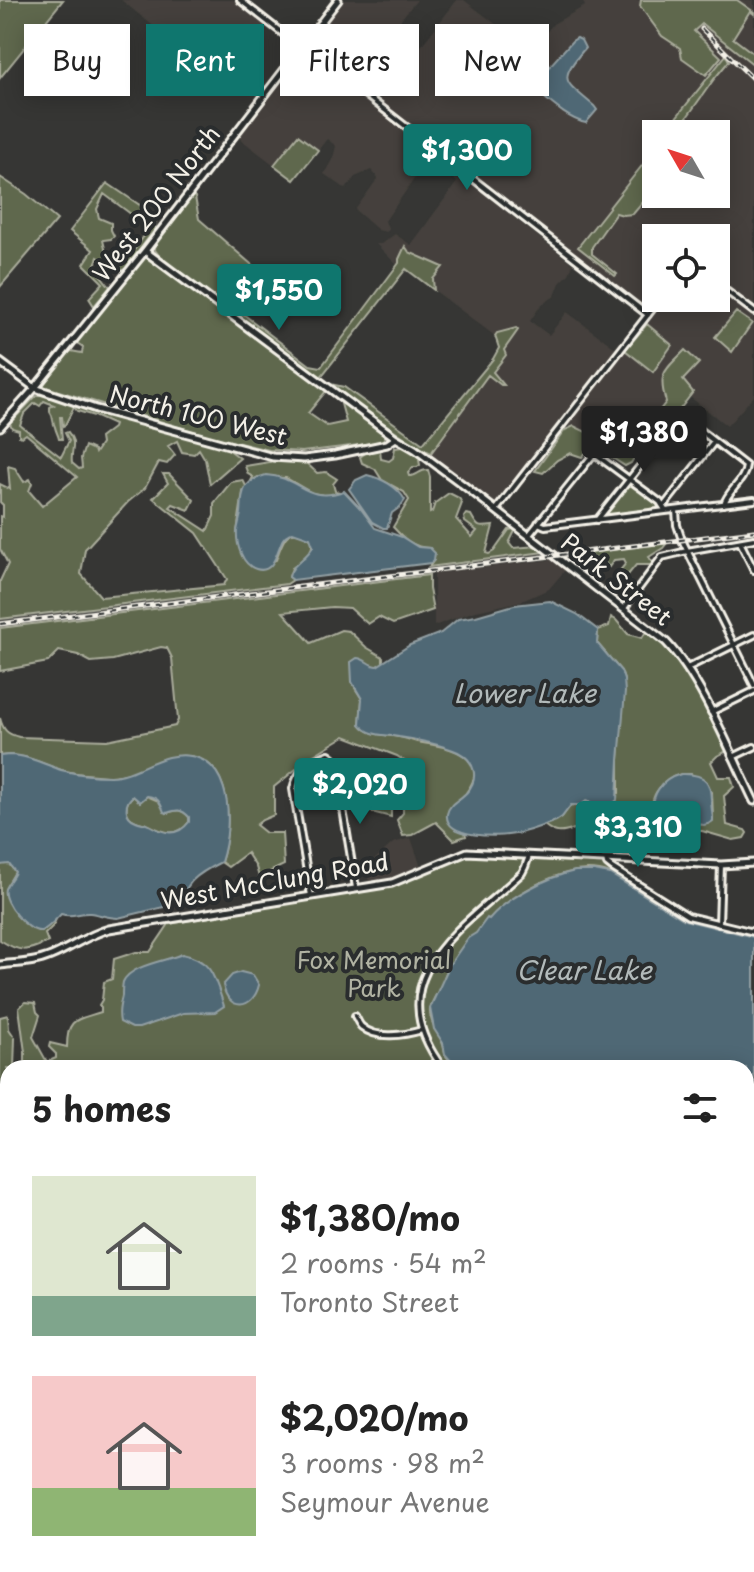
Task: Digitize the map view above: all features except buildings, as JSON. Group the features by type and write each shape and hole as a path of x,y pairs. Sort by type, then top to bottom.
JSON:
{"street":[{"path":"240,0 280,30"},
{"name":"West 200 North","path":"320,24 338,0"},
{"name":"West 200 North","path":"0,427 145,251 280,76"},
{"path":"367,96 648,315"},
{"name":"Park Street","path":"145,251 415,449 666,642 687,668 754,801"},
{"path":"730,294 754,312"},
{"path":"496,510 650,312"},
{"name":"North 100 West","path":"0,362 35,388 96,409 273,457 304,459 335,455 387,444 396,438"},
{"path":"597,520 677,418 681,417 746,467 746,472 724,504"},
{"path":"664,508 714,442"},
{"path":"529,535 590,457 596,455 664,508"},
{"path":"538,523 545,526 664,508 676,510 754,500"},
{"path":"676,510 677,525 687,551 754,685"},
{"path":"624,608 658,560 666,555 754,539"},
{"path":"740,542 754,570"},
{"path":"687,668 754,635"},
{"path":"711,712 754,691"},
{"path":"733,757 754,747"},
{"path":"311,896 293,789 295,780 309,764 329,754 334,758 336,767 356,888"},
{"name":"West McClung Road","path":"0,965 36,961 109,929 398,881 467,852 721,865 754,863"},
{"path":"438,1060 422,1030 419,997 430,962 462,926 522,873 529,856"},
{"path":"606,859 607,865 678,912 754,932"},
{"path":"719,924 721,865"},
{"path":"355,1016 360,1026 378,1033 406,1034 422,1030"}],"shaded area":[{"path":"121,0 237,0 266,23 264,26 151,24"},
{"path":"341,0 417,0 400,24 323,24"},
{"path":"457,0 464,0 496,24 438,24"},
{"path":"582,0 754,0 754,308 730,290 730,224 642,224 642,308 378,101 382,96 419,96 419,49 435,28 435,96 549,96 549,29 585,6"},
{"path":"280,79 280,96 360,96 573,264 555,296 541,305 530,321 549,335 567,312 618,350 495,505 430,456 488,374 501,385 504,384 493,372 506,356 504,350 516,328 495,336 397,265 376,244 395,234 411,245 457,182 428,159 385,221 389,230 386,232 378,230 355,210 378,178 371,170 355,177 346,189 324,174 336,146 327,139 294,180 235,135"},
{"path":"730,298 754,316 754,396 727,426 690,397 677,393 625,455 566,424 653,312 730,312"},
{"path":"555,559 567,568 549,589 522,601 472,612 434,626 434,573"},
{"path":"411,838 421,867 395,878 369,883 365,862 375,859 393,843"}],"green space":[{"path":"0,0 63,0 44,24 24,24 24,48 0,78"},
{"path":"641,0 737,0 754,14 750,11 733,38 754,54 754,65 702,24 694,31 721,57 706,75 682,58 680,48 662,36 640,6"},
{"path":"726,55 729,61 685,120 674,120"},
{"path":"298,135 318,150 294,180 274,165"},
{"path":"642,166 642,203 633,214 616,213 592,247 592,254 617,274 615,276 578,247"},
{"path":"0,177 57,220 0,287"},
{"path":"107,183 156,216 155,229 125,269 120,271 113,268 98,257 94,267 110,287 94,306 89,298 103,283 84,264 93,250 70,231","holes":["104,194 147,226 148,230 135,249 123,239 119,242 125,261 122,264 106,253 103,240 114,236 111,223 99,218 97,209"]},
{"path":"191,195 195,197 199,219 258,270 255,290 234,307 310,365 321,367 399,263 405,246 409,252 443,267 433,279 434,290 406,269 320,378 161,258 152,246"},
{"path":"147,257 327,390 308,413 327,426 346,422 340,400 382,431 385,437 382,441 302,452 269,450 213,437 45,387 42,384 66,355 71,351 82,353 83,347 77,343 83,331"},
{"path":"736,312 752,323 732,352 715,337"},
{"path":"647,324 672,345 653,372 625,350"},
{"path":"518,330 504,350 506,355 493,372 504,385 488,375 431,453 330,386 344,387 423,444 493,359 499,348 497,333"},
{"path":"685,350 699,363 683,380 693,392 651,447 642,445 631,463 625,466 590,448 582,457 570,453 543,473 535,471 565,430 574,426 619,448 626,447 666,402 663,378"},
{"path":"41,394 224,446 240,458 210,484 205,459 199,449 194,454 182,452 177,441 168,446 175,455 167,464 159,462 145,488 85,549 81,574 101,597 224,585 227,579 197,533 153,498 168,483 163,474 169,474 194,500 189,510 173,504 170,507 207,531 214,516 214,503 231,482 243,480 246,486 237,532 242,556 253,567 276,560 281,545 292,533 312,540 309,553 292,568 289,577 293,580 287,584 0,619 0,581 8,564 0,549 3,505 0,502 0,484 10,489 8,466 15,468 24,482 30,479 29,491 42,506 77,477 26,434 19,436 19,430 12,428 10,423","holes":["44,401 54,405 50,407 50,412 59,439 62,439 60,417 63,426 74,407 77,411 114,425 100,438 101,444 95,453 85,446 82,468 72,463 73,444 68,432 65,433 69,441 61,457 20,425 24,414 35,403 40,406"]},
{"path":"409,446 422,457 420,465 413,467 409,476 428,470 430,513 435,503 449,493 462,503 456,519 472,537 477,531 465,522 466,514 471,515 479,526 493,526 486,553 494,551 513,529 515,531 509,543 513,548 538,546 544,552 429,567 434,560 430,548 413,544 393,527 409,500 404,492 382,480 375,469 362,463 360,457 380,448 381,459 389,461 395,448"},
{"path":"270,458 303,460 317,473 326,472 337,479 333,484 335,491 340,492 330,496 312,493 286,478 258,477 251,481 253,477 245,466 270,462"},
{"path":"627,483 657,503 658,509 607,516 605,512"},
{"path":"667,543 649,557 653,563 636,565 623,581 618,573 626,563 624,559 614,560 609,567 600,563 603,560 590,557 575,561 597,552"},
{"path":"429,575 433,610 393,624 379,617 368,624 350,608 283,612 311,643 341,630 349,631 383,657 383,664 371,666 355,688 362,699 360,724 364,728 378,734 454,750 469,761 474,777 462,801 456,829 465,832 466,836 454,840 436,822 412,835 403,836 397,820 403,813 403,807 391,806 391,817 360,809 356,767 399,772 407,763 397,756 345,736 312,756 274,787 274,815 256,825 266,833 282,833 284,865 259,877 247,853 228,867 221,862 227,830 225,794 220,778 210,766 197,758 179,756 126,774 108,776 65,771 17,756 0,756 0,718 6,731 19,737 107,740 175,726 178,720 172,658 167,648 91,662 59,651 48,662 0,671 0,628"},
{"path":"611,617 628,634 642,638 647,630 685,669 727,751 711,762 718,777 731,777 734,787 724,796 727,825 745,830 744,838 733,840 702,831 684,831 679,843 665,843 669,837 649,835 639,815 634,814 628,847 623,848 610,817 585,812 599,828 598,836 606,839 605,851 591,849 588,837 574,829 558,832 544,825 562,817 571,805 586,801 594,805 619,793 624,680 621,671 597,643 598,630 609,626","holes":["691,774 712,792 713,818 658,820 652,806 656,792 674,777"]},
{"path":"133,796 140,802 147,796 161,802 167,813 182,811 189,817 189,822 180,830 170,832 136,821 127,810"},
{"name":"Fox Memorial Park","path":"458,857 604,861 614,871 685,916 754,933 754,937 683,919 610,874 594,870 578,871 542,882 510,901 486,923 450,965 430,1009 432,1022 449,1060 52,1060 56,1054 49,1047 50,1043 67,1047 71,1025 101,1012 99,1005 104,982 112,979 114,959 136,952 150,952 169,924 391,885"},
{"path":"5,863 15,872 5,889 50,924 56,919 45,934 48,942 23,950 0,940 0,865"},
{"path":"25,1002 35,1003 40,1015 33,1037 46,1060 25,1060 19,1008"},
{"path":"8,1015 9,1029 15,1038 14,1060 0,1060 0,1017"}],"water":[{"path":"577,38 581,40 585,48 570,68 568,80 597,110 586,123 565,114 543,96 549,96 549,67"},
{"path":"266,475 320,494 344,491 375,528 402,537 418,547 430,548 435,553 434,560 431,563 293,580 289,577 290,573 313,546 310,538 293,532 284,537 271,565 262,570 251,567 244,559 238,542 242,497 249,483"},
{"path":"367,475 389,484 405,500 392,513 387,528 372,522 349,489 356,480"},
{"name":"Lower Lake","path":"550,601 577,614 598,630 597,643 621,671 625,692 617,800 606,806 586,801 581,805 571,805 556,821 515,834 486,836 463,832 448,822 447,814 452,804 471,787 474,775 471,764 464,755 445,747 378,734 364,728 360,724 362,699 352,682 351,662 360,658 377,666 410,645 441,633 458,619 514,605"},
{"path":"0,756 22,756 67,771 104,776 125,774 168,757 189,756 205,761 217,773 227,806 228,825 221,862 196,877 172,905 118,918 90,913 61,914 41,931 29,927 17,916 5,895 15,872 9,864 0,865","holes":["133,796 140,802 147,796 154,798 164,812 181,811 189,817 189,822 175,832 138,822 129,816 127,806"]},
{"path":"681,774 701,777 709,786 713,821 709,824 679,818 663,822 654,816 658,789 667,780"},
{"name":"Clear Lake","path":"575,871 610,874 685,920 754,937 754,1060 450,1060 434,1029 430,1008 450,964 487,918 517,896"},
{"path":"182,954 207,966 224,1006 215,1012 183,1013 139,1028 120,1022 123,984 127,976 133,971"},
{"path":"241,972 253,975 259,985 252,999 241,1004 230,1000 223,985 232,975"}],"railway":[{"path":"702,29 754,80"},
{"path":"0,624 754,531"}]}
